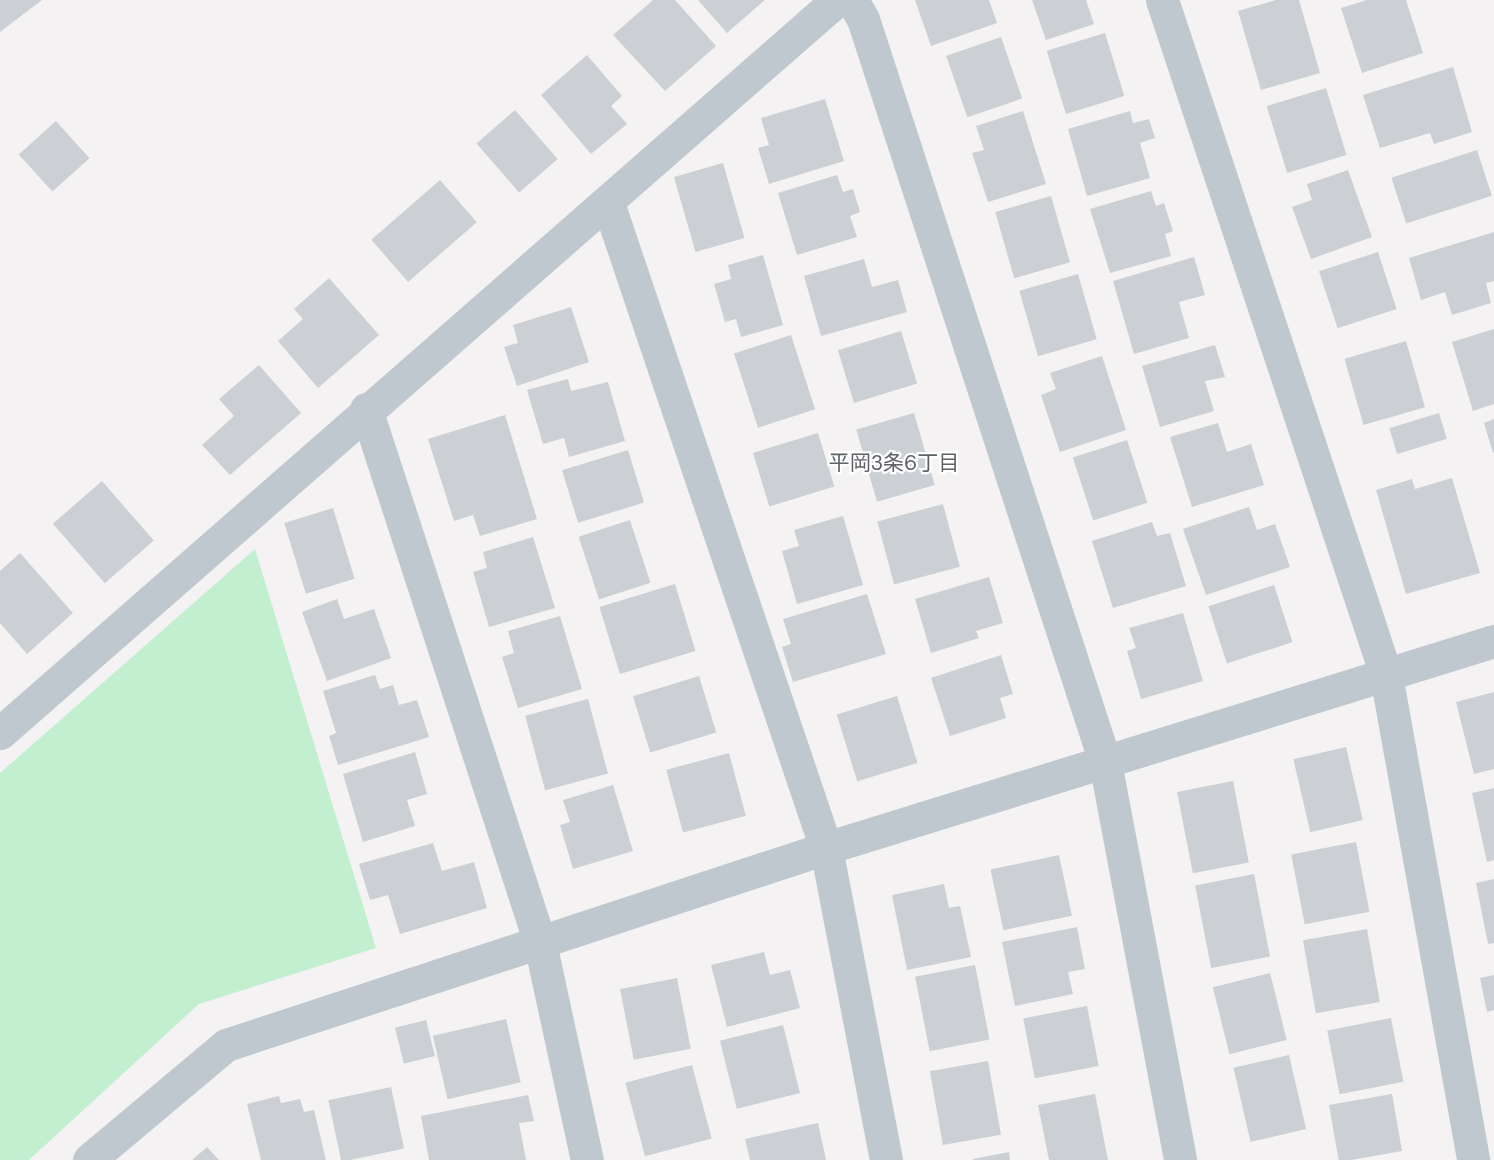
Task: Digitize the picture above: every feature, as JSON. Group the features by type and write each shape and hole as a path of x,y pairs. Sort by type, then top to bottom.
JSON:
{"street":[{"path":"0,733 366,409 608,203 837,0"},
{"path":"852,0 863,19 1104,762 1180,1160"},
{"path":"1162,0 1386,675 1473,1160"},
{"path":"608,203 826,848 886,1160"},
{"path":"366,409 540,943 587,1160"},
{"path":"89,1160 226,1045 826,848 1494,641"}],"green space":[{"path":"255,549 376,948 199,1004 29,1160 0,1160 0,773"}],"building":[{"path":"0,0 42,0 0,32"},
{"path":"653,0 675,0 716,46 665,91 613,35"},
{"path":"698,0 765,0 727,33"},
{"path":"915,0 989,0 997,23 931,46"},
{"path":"1032,0 1086,0 1094,24 1046,40"},
{"path":"1276,0 1299,0 1320,73 1261,90 1238,11"},
{"path":"1367,0 1406,0 1423,53 1362,73 1341,8"},
{"path":"1105,33 1124,96 1066,114 1047,51"},
{"path":"1001,37 1022,98 967,117 946,56"},
{"path":"587,55 622,96 611,106 627,124 591,154 541,95"},
{"path":"1453,67 1472,132 1434,144 1430,133 1380,148 1363,95"},
{"path":"1326,88 1346,155 1287,173 1267,106"},
{"path":"825,99 844,161 769,184 758,148 769,145 761,118"},
{"path":"515,110 558,159 519,193 477,143"},
{"path":"1023,111 1046,184 988,202 972,153 984,150 976,126"},
{"path":"1130,111 1133,123 1149,119 1155,138 1140,143 1150,178 1087,196 1068,129"},
{"path":"56,121 89,158 52,192 19,154"},
{"path":"1477,150 1492,196 1406,223 1391,178"},
{"path":"723,163 744,238 695,252 674,177"},
{"path":"1348,170 1372,237 1311,259 1292,207 1312,200 1307,184"},
{"path":"837,175 843,192 853,189 860,212 850,216 857,237 797,255 778,193"},
{"path":"440,180 477,222 408,282 371,240"},
{"path":"1151,191 1156,206 1164,203 1173,231 1165,234 1171,256 1110,273 1090,209"},
{"path":"1051,196 1070,262 1014,278 995,212"},
{"path":"1494,232 1494,281 1486,283 1491,303 1452,315 1445,292 1421,300 1409,258"},
{"path":"1378,252 1397,309 1338,328 1319,271"},
{"path":"763,255 783,325 741,337 736,319 725,322 714,284 731,279 728,265"},
{"path":"1194,257 1205,295 1179,302 1189,338 1134,354 1113,281"},
{"path":"864,259 872,287 898,280 907,312 821,336 804,276"},
{"path":"1078,274 1097,339 1038,356 1019,291"},
{"path":"329,278 379,335 318,388 278,341 303,319 294,309"},
{"path":"571,307 589,362 517,386 504,347 518,343 513,325"},
{"path":"1494,329 1494,404 1473,411 1452,342"},
{"path":"901,331 917,384 854,403 838,350"},
{"path":"791,335 815,409 758,428 734,354"},
{"path":"1406,341 1425,407 1363,425 1344,359"},
{"path":"1215,345 1225,377 1205,381 1214,411 1160,427 1142,366"},
{"path":"1102,356 1126,430 1060,452 1041,395 1056,389 1050,373"},
{"path":"259,365 301,413 230,475 202,445 234,416 219,399"},
{"path":"568,379 571,391 608,382 625,441 569,457 564,438 543,444 527,390"},
{"path":"914,413 935,485 877,502 856,430"},
{"path":"1439,413 1447,439 1397,454 1389,428"},
{"path":"505,415 537,519 480,536 473,515 454,521 428,439"},
{"path":"1494,419 1494,452 1493,453 1484,423"},
{"path":"1218,423 1227,452 1251,444 1264,485 1192,507 1170,437"},
{"path":"818,433 834,487 769,506 753,453"},
{"path":"1127,440 1147,503 1093,520 1073,458"},
{"path":"628,450 644,503 578,523 562,470"},
{"path":"1452,478 1480,573 1406,594 1376,490 1412,479 1415,489"},
{"path":"102,481 154,541 105,583 53,524"},
{"path":"943,504 960,567 894,584 877,522"},
{"path":"1249,507 1257,530 1275,524 1290,567 1206,595 1183,529"},
{"path":"333,508 355,579 306,594 284,523"},
{"path":"843,516 863,585 797,604 782,551 799,546 794,530"},
{"path":"630,520 650,583 599,599 579,537"},
{"path":"1152,522 1157,536 1170,533 1186,586 1113,608 1092,541"},
{"path":"533,537 555,608 489,627 473,572 487,568 483,552"},
{"path":"20,553 73,613 27,654 0,623 0,571"},
{"path":"989,577 1003,623 976,631 979,638 931,653 915,599"},
{"path":"675,584 695,651 620,674 599,607"},
{"path":"1274,585 1293,642 1227,663 1208,606"},
{"path":"867,594 886,654 793,682 782,647 791,644 783,619"},
{"path":"337,599 344,619 374,609 391,658 327,681 302,612"},
{"path":"1183,613 1203,681 1141,699 1127,651 1136,648 1129,628"},
{"path":"560,616 582,689 518,708 502,657 514,653 508,631"},
{"path":"1001,655 1013,694 1000,698 1006,718 950,736 931,678"},
{"path":"375,675 380,689 393,685 399,705 417,700 429,737 338,765 329,736 336,733 323,691"},
{"path":"699,676 716,732 650,753 633,696"},
{"path":"1494,692 1494,769 1474,774 1456,702"},
{"path":"897,696 917,763 857,781 837,714"},
{"path":"588,699 608,773 545,790 525,716"},
{"path":"1346,747 1363,820 1310,832 1293,759"},
{"path":"415,752 427,794 407,800 415,826 363,842 343,774"},
{"path":"729,753 746,816 683,833 666,770"},
{"path":"1233,781 1249,862 1193,873 1177,792"},
{"path":"613,785 633,851 573,869 560,825 570,822 563,800"},
{"path":"1494,788 1494,860 1487,862 1472,793"},
{"path":"1356,842 1370,912 1305,924 1291,855"},
{"path":"433,843 442,871 474,862 487,908 400,934 388,895 370,900 359,864"},
{"path":"1059,855 1072,916 1003,930 991,870"},
{"path":"1254,874 1270,956 1211,968 1195,885"},
{"path":"1494,879 1494,943 1488,944 1476,883"},
{"path":"944,884 949,908 960,906 971,957 907,970 892,895"},
{"path":"1077,927 1085,969 1068,972 1073,994 1015,1006 1002,942"},
{"path":"1367,929 1380,1002 1316,1013 1303,940"},
{"path":"764,952 770,975 790,970 800,1008 727,1027 711,965"},
{"path":"975,965 990,1040 930,1051 915,977"},
{"path":"1270,973 1287,1040 1229,1054 1213,987"},
{"path":"1494,975 1494,1010 1487,1012 1480,978"},
{"path":"677,978 691,1049 634,1060 620,989"},
{"path":"1087,1006 1099,1066 1035,1078 1023,1018"},
{"path":"1391,1018 1403,1082 1340,1094 1327,1030"},
{"path":"506,1019 521,1082 448,1099 433,1036"},
{"path":"426,1020 435,1056 404,1064 395,1028"},
{"path":"783,1025 800,1093 737,1109 720,1041"},
{"path":"1289,1055 1306,1129 1251,1142 1233,1068"},
{"path":"988,1061 1001,1135 943,1145 930,1071"},
{"path":"692,1065 712,1138 645,1156 625,1083"},
{"path":"391,1087 404,1149 341,1160 328,1100"},
{"path":"1095,1094 1108,1160 1049,1160 1038,1105"},
{"path":"1392,1094 1402,1151 1352,1160 1339,1160 1329,1105"},
{"path":"528,1095 534,1121 519,1123 526,1160 429,1160 421,1116"},
{"path":"279,1096 281,1103 300,1099 304,1112 314,1110 326,1160 261,1160 247,1104"},
{"path":"818,1123 826,1160 750,1160 745,1139"},
{"path":"207,1147 219,1160 192,1160"},
{"path":"1009,1152 1010,1160 973,1160 973,1159"}],"district":[{"name":"平岡3条6丁目","path":"894,463"}]}
